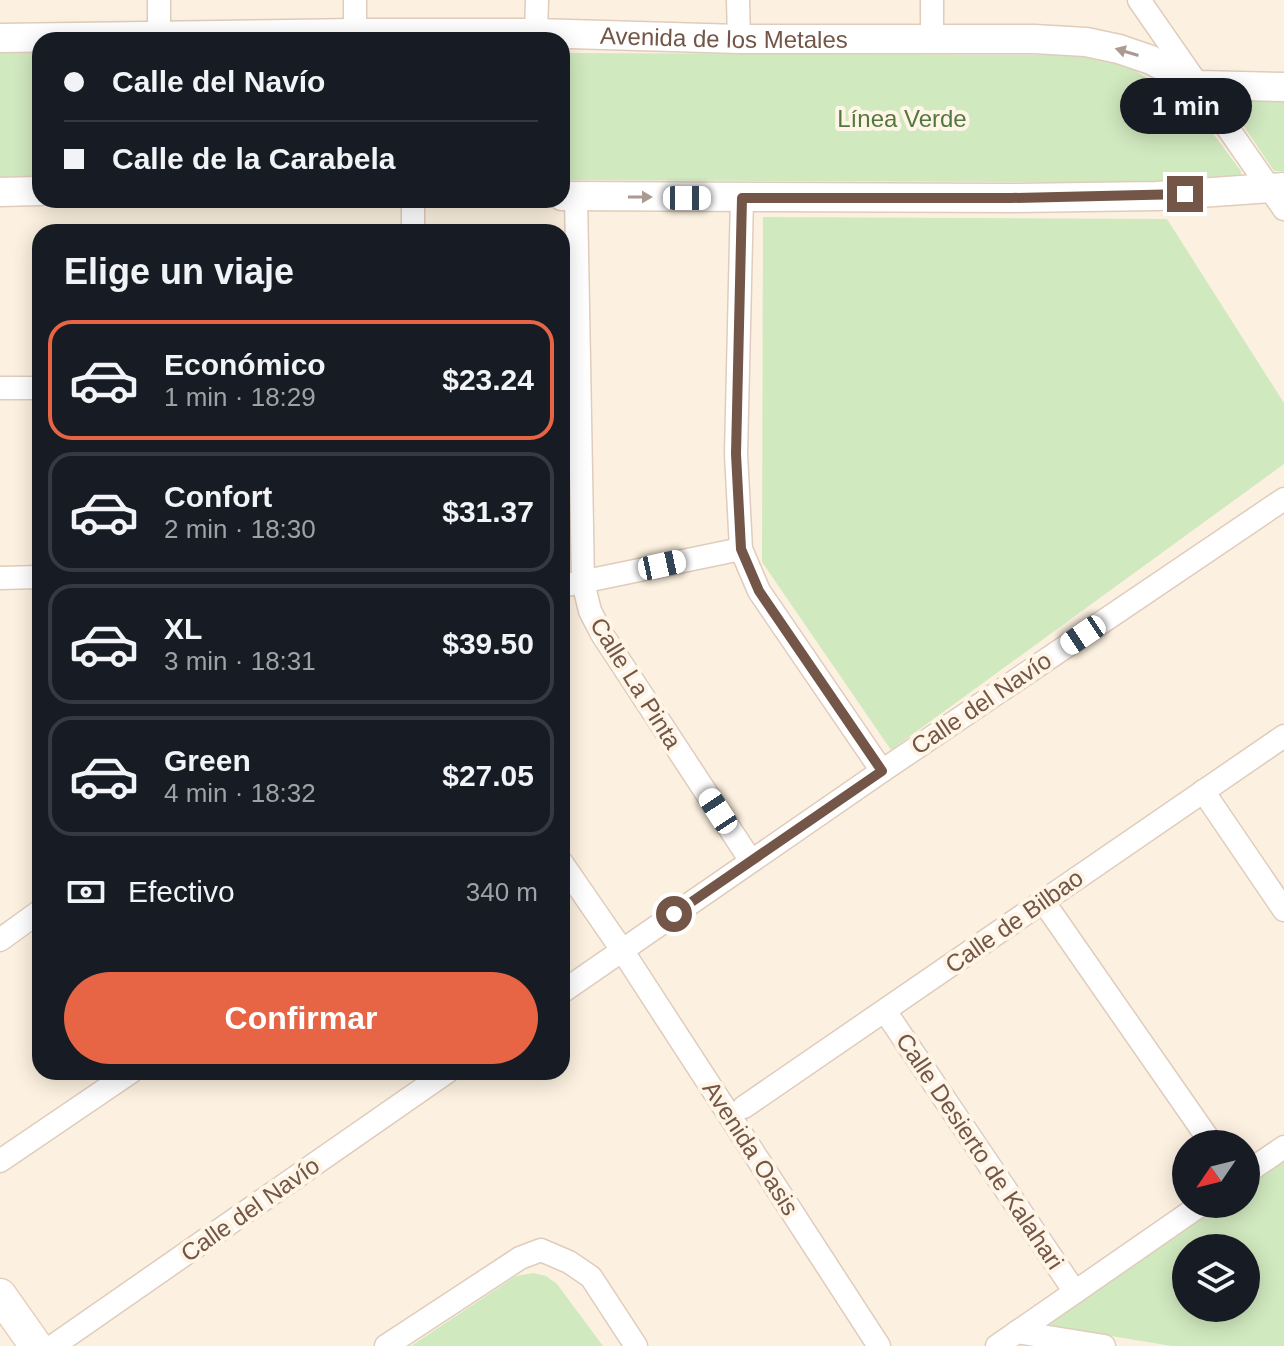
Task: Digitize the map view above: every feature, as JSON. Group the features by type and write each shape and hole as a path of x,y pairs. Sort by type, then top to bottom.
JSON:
{"main road":[{"path":"0,1295 36,1346"}],"street":[{"path":"159,0 159,32"},
{"path":"355,0 355,32"},
{"path":"536,32 537,0"},
{"path":"738,0 739,39"},
{"path":"932,0 932,40"},
{"path":"1139,0 1279,195"},
{"name":"Avenida de los Metales","path":"570,34 1086,42 1151,60 1198,85"},
{"name":"Avenida de los Metales","path":"0,38 32,38"},
{"path":"1198,85 1284,87"},
{"path":"0,192 32,191"},
{"path":"570,197 1279,195"},
{"path":"742,198 736,454 741,549 759,591 882,771"},
{"name":"Calle La Pinta","path":"570,326 572,584 751,861"},
{"path":"0,388 32,388"},
{"name":"Calle del Navío","path":"570,986 1284,499"},
{"path":"572,584 741,549"},
{"path":"0,578 32,577"},
{"name":"Calle de Bilbao","path":"744,1107 1284,736"},
{"path":"1203,791 1284,910"},
{"name":"Avenida Oasis","path":"570,875 879,1346"},
{"path":"1043,901 1202,1130"},
{"path":"0,940 32,917"},
{"name":"Calle Desierto de Kalahari","path":"885,1011 1075,1292"},
{"path":"0,1161 119,1080"},
{"name":"Calle del Navío","path":"53,1346 435,1080"},
{"path":"1260,1163 1284,1147"},
{"path":"997,1346 1182,1218"},
{"path":"386,1346 520,1258 541,1250 569,1262 591,1277 636,1346"},
{"path":"1017,1332 1104,1346"}],"green space":[{"path":"0,50 32,50 32,178 0,178"},
{"name":"Línea Verde","path":"570,53 1108,55 1190,103 1241,171 1241,177 1234,183 570,180"},
{"path":"1223,95 1284,95 1284,171 1274,171"},
{"path":"763,217 1167,219 1284,403 1284,464 891,750 762,562"},
{"path":"1284,1161 1284,1346 1172,1346 1043,1325 1172,1237 1172,1322 1260,1322 1260,1234 1177,1234 1200,1218 1260,1218 1260,1177"},
{"path":"533,1273 546,1276 557,1284 603,1346 411,1346 516,1276"}],"route":[{"path":"674,914 882,771 759,591 741,549 736,454 742,198 1011,198 1185,194"}]}
